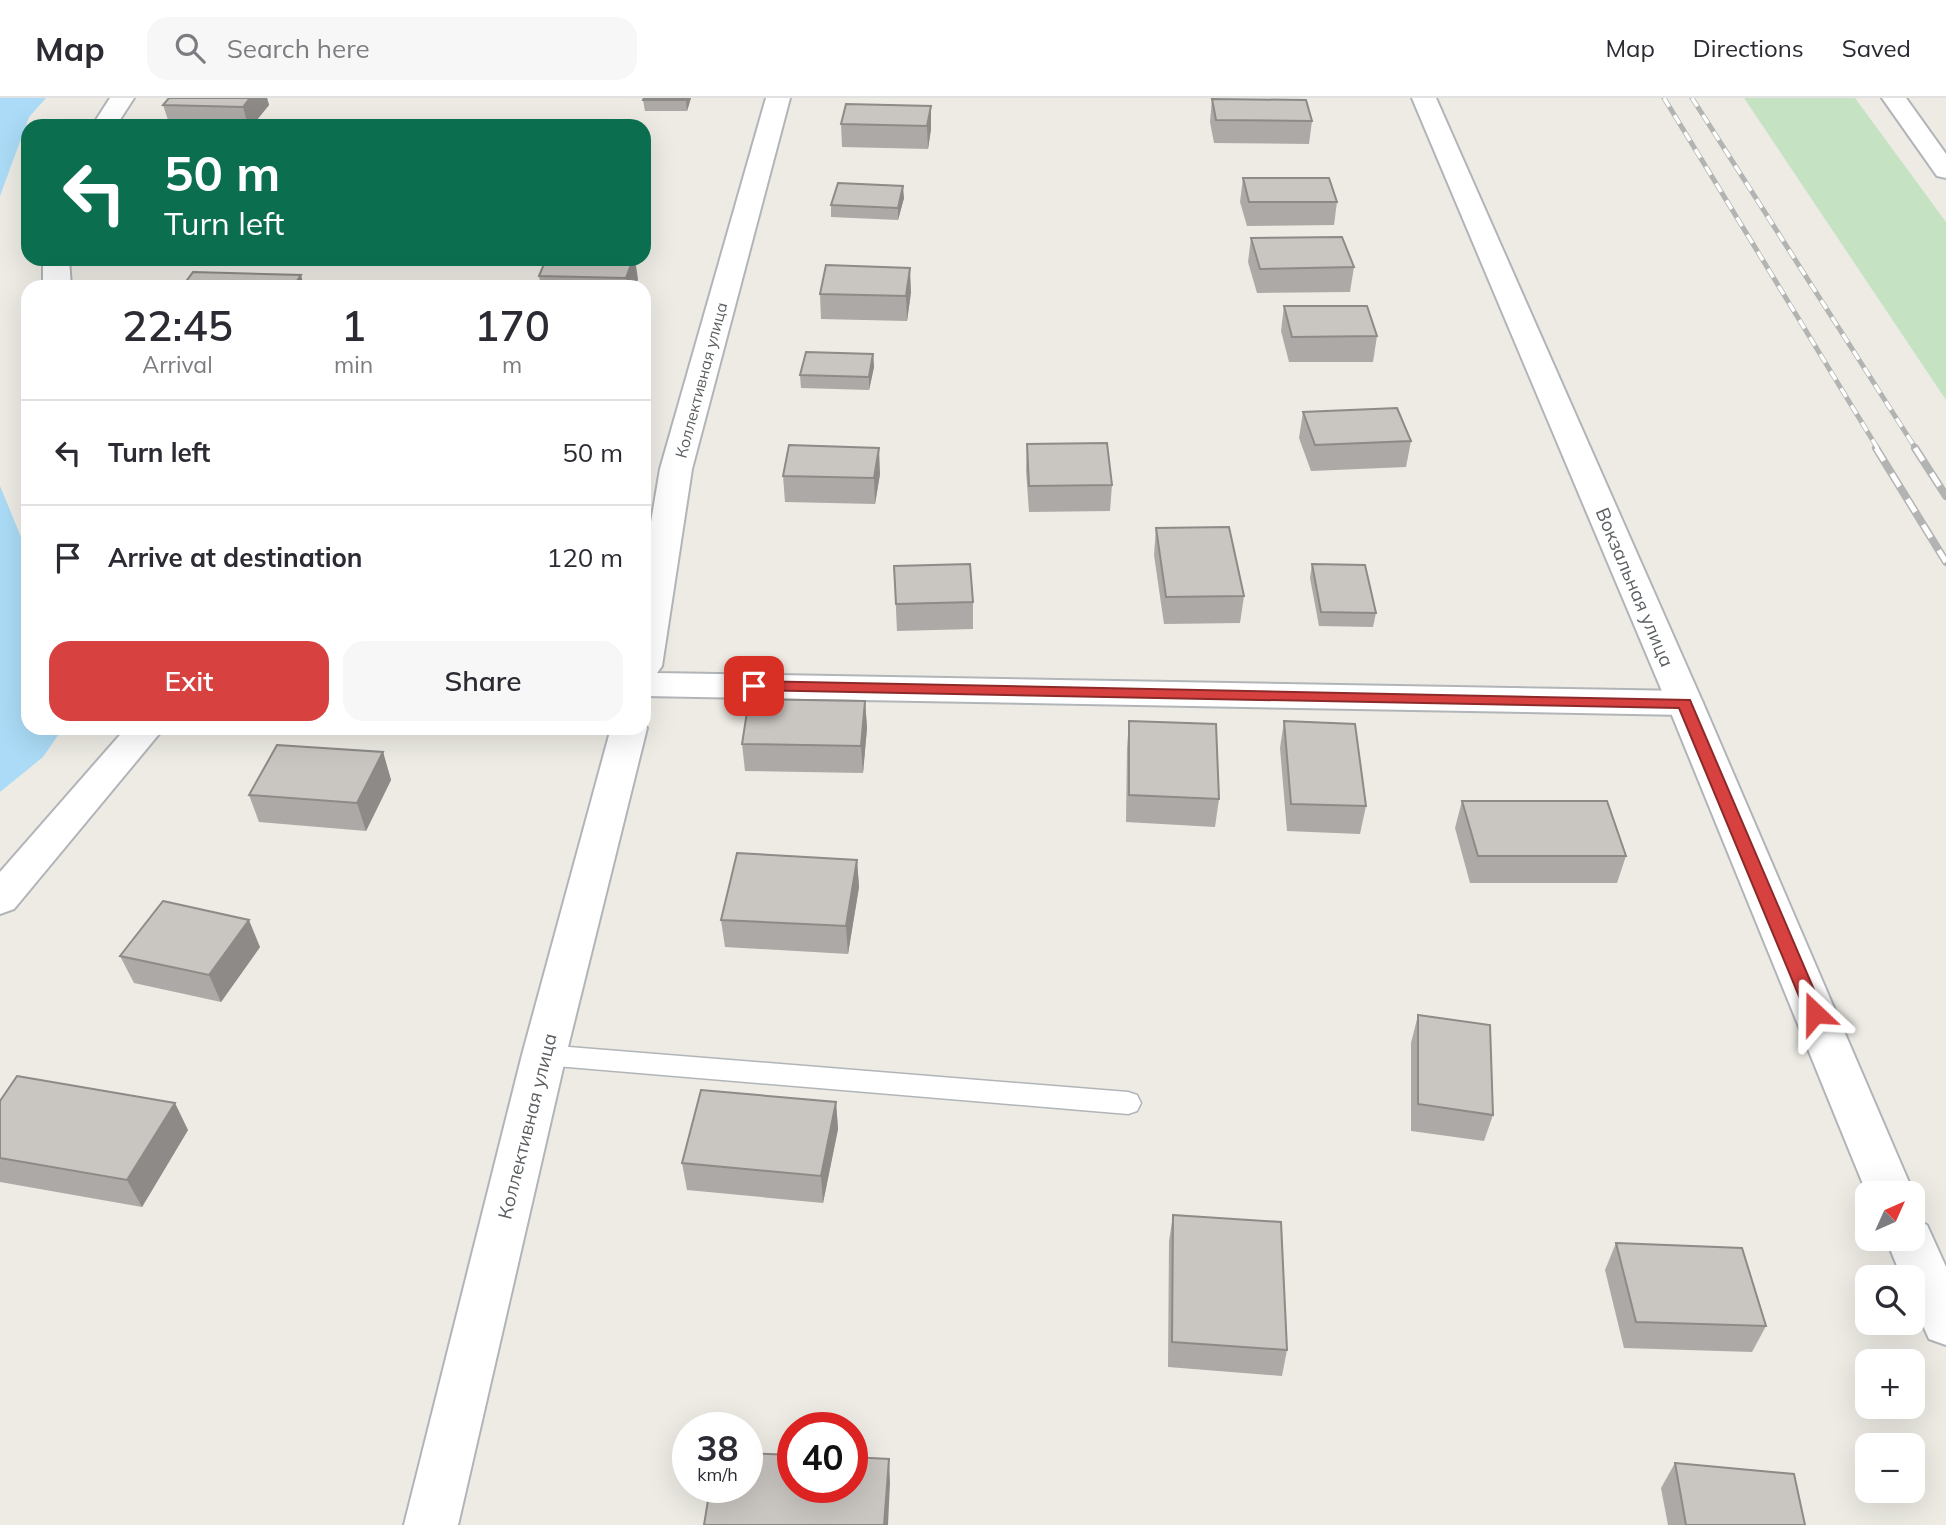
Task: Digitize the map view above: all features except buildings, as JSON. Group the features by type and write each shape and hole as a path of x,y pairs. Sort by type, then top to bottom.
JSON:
{"street":[{"path":"108,119 122,98"},
{"name":"Коллективная улица","path":"651,623 676,468 778,98"},
{"name":"Вокзальная улица","path":"1424,98 1685,704 1886,1181"},
{"path":"1894,98 1946,171"},
{"path":"1920,136 1946,137"},
{"path":"651,684 1685,704"},
{"path":"0,899 140,735"},
{"name":"Коллективная улица","path":"431,1525 544,1055 627,735"},
{"path":"1915,1251 1946,1323"}],"lane":[{"path":"544,1055 1128,1103"}],"green space":[{"path":"1744,98 1855,98 1946,222 1946,400"}],"water":[{"path":"0,98 46,98 28,119 21,119 21,139 0,196"},
{"path":"0,486 21,537 21,735 58,735 43,757 0,792"}],"railway":[{"path":"1664,98 1878,449"},
{"path":"1692,98 1916,449"},
{"path":"1876,448 1946,562"},
{"path":"1915,448 1946,496"}],"route":[{"path":"754,686 1685,704 1815,1013"}]}
